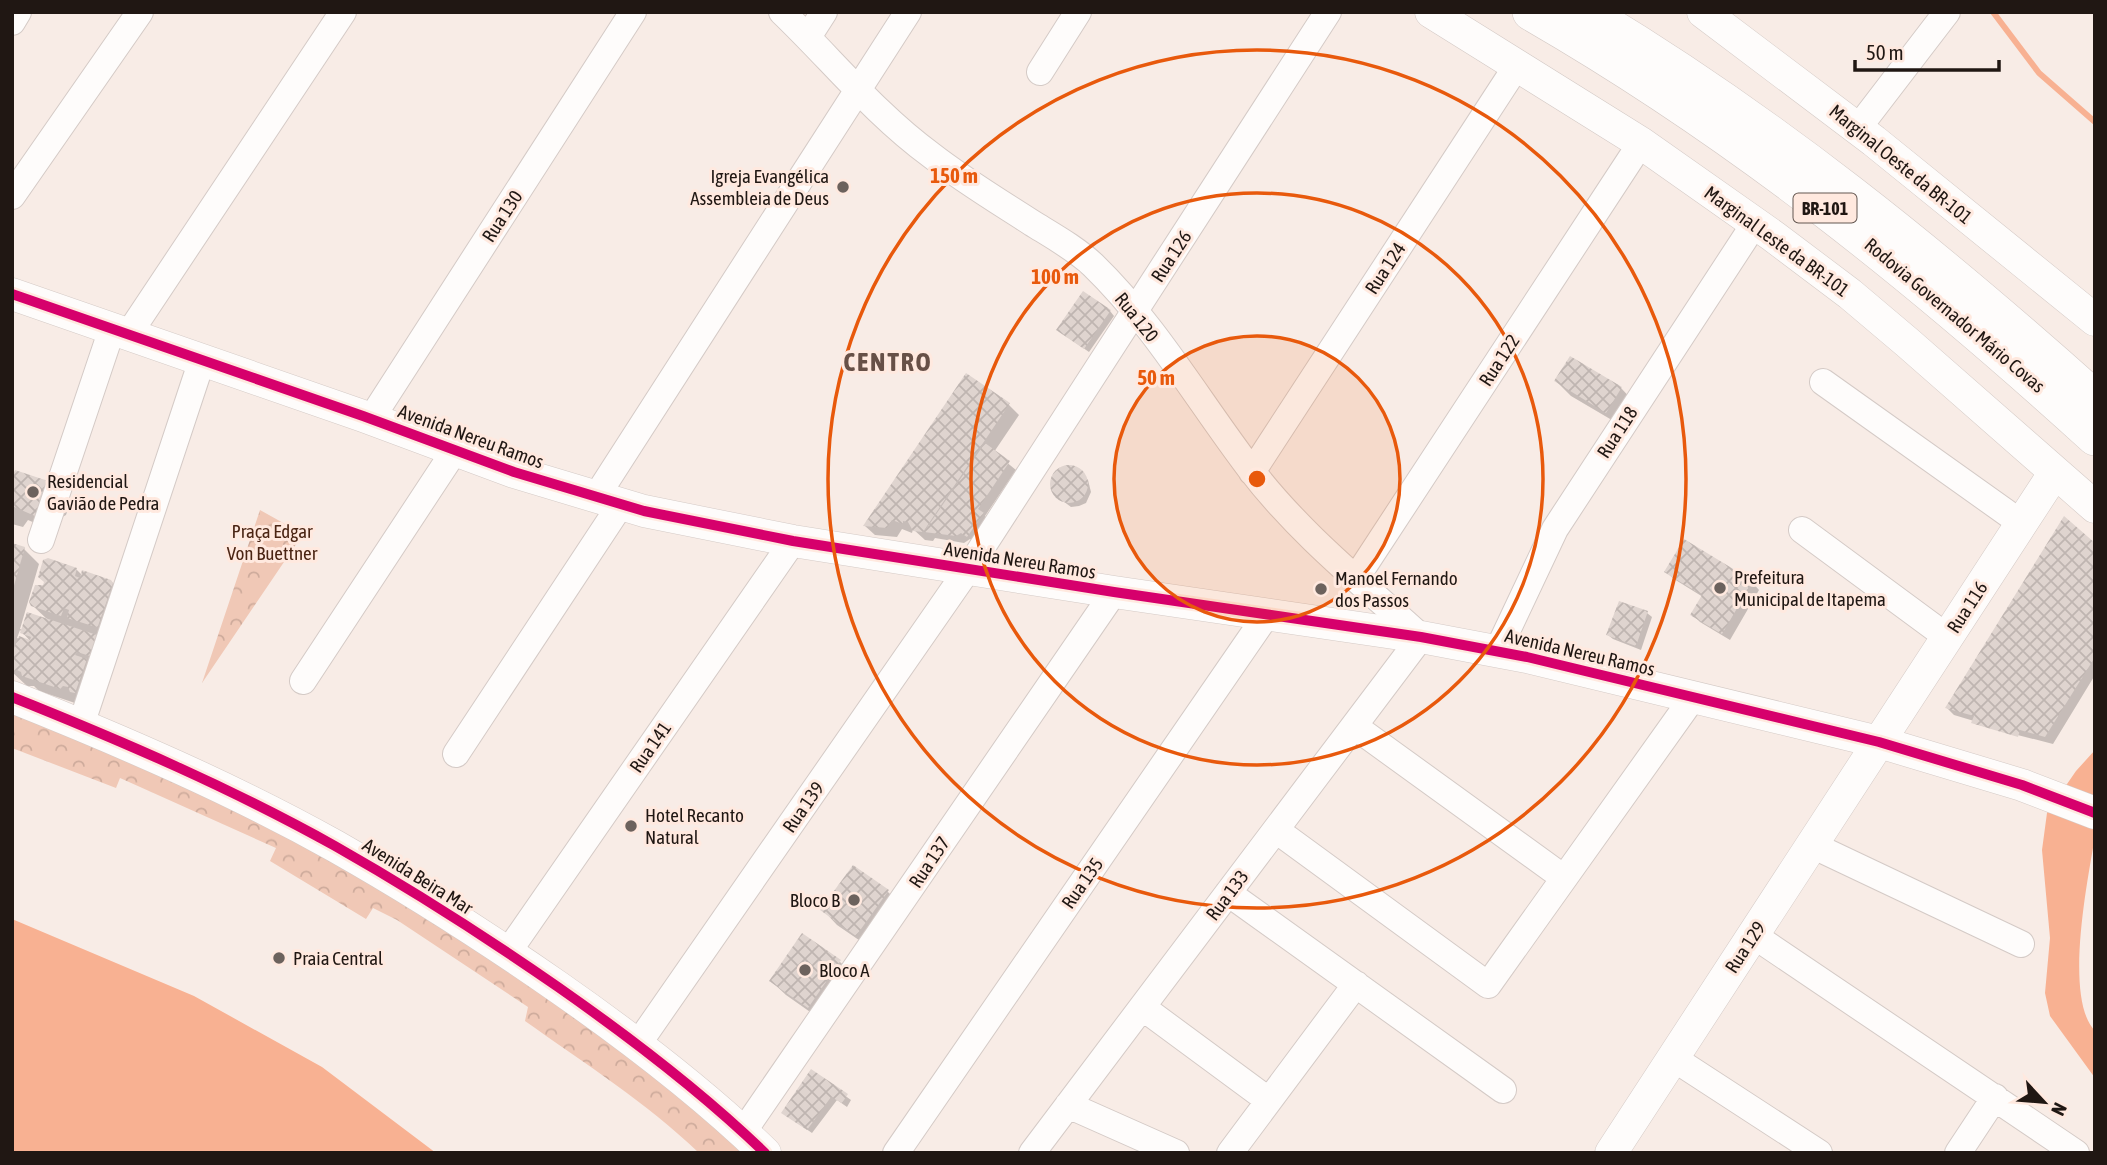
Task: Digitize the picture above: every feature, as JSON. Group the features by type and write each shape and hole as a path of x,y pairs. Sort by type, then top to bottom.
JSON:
{"highway":[{"name":"Rodovia Governador Mário Covas","path":"1531,12 1675,100 1817,201 1992,343 2095,437"},
{"name":"Rodovia Governador Mário Covas","path":"1586,12 1696,81 1862,201 2007,321 2095,399"}],"main road":[{"name":"Marginal Leste da BR-101","path":"1431,12 1641,142 1755,223 1850,294 1974,399 2095,507"},
{"name":"Marginal Oeste da BR-101","path":"1713,15 2095,320"},
{"name":"Avenida Nereu Ramos","path":"12,295 371,419 514,472 679,519 793,541 1421,637 1497,652 1695,696 1879,742 2040,792 2095,813"},
{"name":"Rua 116","path":"1879,742 2055,472"},
{"name":"Avenida Beira Mar","path":"12,697 172,764 334,845 508,952 638,1044 705,1097 754,1142"},
{"name":"Rua 129","path":"1611,1153 1879,742"}],"street":[{"path":"12,22 19,12"},
{"path":"12,196 140,12"},
{"path":"41,540 120,332 343,12"},
{"name":"Rua 130","path":"371,419 633,12"},
{"name":"Rua 120","path":"782,12 857,92 894,125 946,167 1093,264 1136,311 1252,472 1293,518 1421,637"},
{"path":"808,37 824,12"},
{"path":"456,754 608,500 908,12"},
{"path":"1040,72 1078,12"},
{"name":"Rua 126","path":"968,569 1328,12"},
{"path":"1857,128 1947,12"},
{"name":"Rua 124","path":"1252,472 1518,64"},
{"name":"Rua 122","path":"1356,578 1641,142"},
{"name":"Rua 118","path":"1497,652 1555,529 1755,223"},
{"path":"81,725 202,360"},
{"path":"1823,382 2021,523"},
{"path":"303,681 455,450"},
{"path":"1802,530 1947,637"},
{"name":"Rua 141","path":"508,952 793,541"},
{"name":"Rua 139","path":"638,1044 968,569"},
{"name":"Rua 137","path":"754,1142 1114,592"},
{"name":"Rua 135","path":"896,1153 1268,613"},
{"name":"Rua 133","path":"1032,1153 1421,637"},
{"path":"1276,830 1488,985 1695,696"},
{"path":"1354,726 1564,878"},
{"path":"1812,845 2021,944"},
{"path":"1228,893 1503,1090"},
{"path":"1753,935 2076,1153"},
{"path":"1230,1153 1356,984"},
{"path":"1142,1007 1268,1100"},
{"path":"1673,1058 1819,1153"},
{"path":"1958,1153 1995,1097"},
{"path":"1068,1105 1176,1153"}],"green space":[{"name":"Praça Edgar Von Buettner","path":"260,510 303,534 202,683"},
{"path":"12,709 326,852 621,1044 748,1153 699,1153 636,1100 525,1021 528,1007 397,920 373,908 366,919 270,861 276,848 120,778 116,788 12,748"}],"shaded area":[{"path":"2095,750 2097,809 2083,912 2079,968 2086,1015 2095,1031 2095,1078 2050,1016 2045,993 2050,938 2042,850 2047,813 2076,771"},
{"path":"12,919 194,996 322,1067 436,1153 12,1153"}],"building":[{"path":"1083,291 1111,310 1084,349 1056,330"},
{"path":"1570,356 1622,387 1606,413 1554,381"},
{"path":"966,373 1010,403 923,532 913,531 908,522 903,521 903,524 892,520 887,528 863,526"},
{"path":"985,443 1010,461 978,509 984,513 967,537 961,533 956,536 924,532"},
{"path":"1069,465 1082,471 1088,484 1082,497 1069,503 1056,497 1050,484 1056,471"},
{"name":"Residencial Gavião de Pedra","path":"15,470 57,484 35,516 12,506 12,477"},
{"path":"2064,516 2095,543 2095,657 2045,737 2020,730 2018,737 1971,723 1974,716 1945,708"},
{"name":"Prefeitura Municipal de Itapema","path":"1684,539 1753,581 1722,634 1690,615 1702,595 1664,572"},
{"path":"12,543 25,547 13,589 12,589"},
{"path":"48,558 77,568 75,576 80,578 82,570 111,580 113,583 98,626 67,618 69,610 64,608 61,616 31,606 29,602 35,585 43,585 44,582 38,577 43,560"},
{"path":"1619,601 1648,611 1636,646 1606,635"},
{"path":"27,612 97,635 90,656 77,652 75,655 87,659 75,693 70,692 68,687 63,686 60,689 22,676 17,670 12,673 12,653 19,636 30,640 31,637 20,633"},
{"name":"Bloco B","path":"853,865 889,890 856,936 820,910"},
{"name":"Bloco A","path":"802,933 841,960 808,1008 769,981"},
{"path":"811,1069 848,1094 842,1103 831,1097 807,1130 781,1113"}],"waterway":[{"path":"1993,12 2039,73 2095,122"}],"cycle path":[{"path":"12,294 363,416 514,472 644,511 793,541 1421,637 1527,657 1879,742 2022,785 2095,813"},
{"path":"12,697 216,785 296,825 392,879 503,950 612,1026 691,1087 765,1153"}],"place":[{"name":"Igreja Evangélica Assembleia de Deus","path":"843,187"},
{"name":"Residencial Gavião de Pedra","path":"33,492"},
{"name":"Prefeitura Municipal de Itapema","path":"1720,588"},
{"name":"Manoel Fernando dos Passos","path":"1321,589"},
{"name":"Hotel Recanto Natural","path":"631,826"},
{"name":"Bloco B","path":"854,900"},
{"name":"Praia Central","path":"279,958"},
{"name":"Bloco A","path":"805,970"}],"district":[{"name":"CENTRO","path":"888,362"}]}
